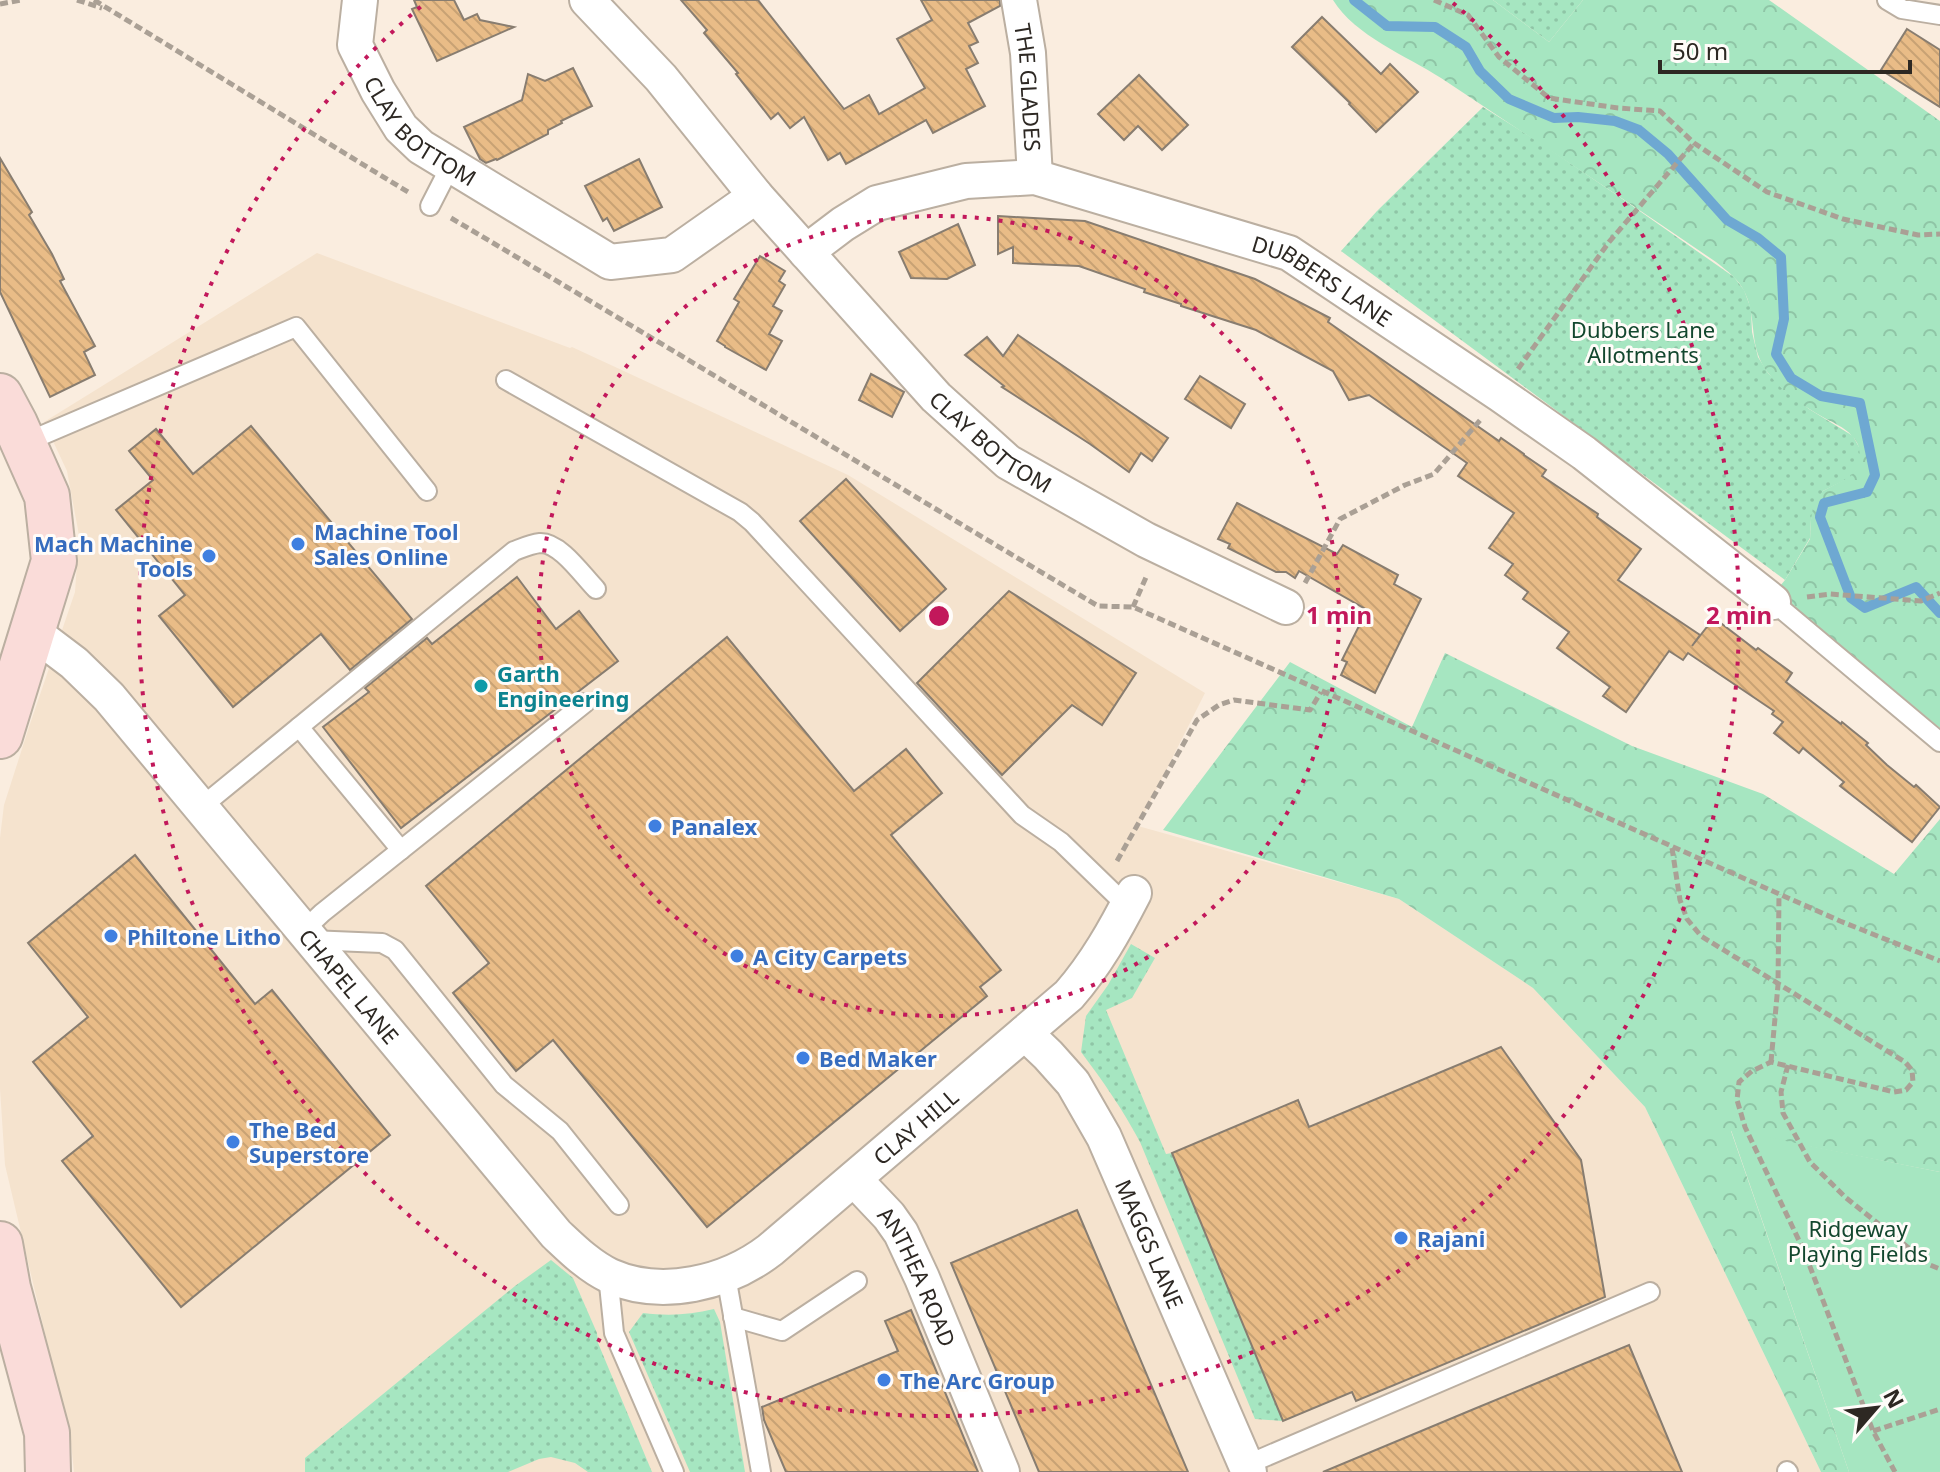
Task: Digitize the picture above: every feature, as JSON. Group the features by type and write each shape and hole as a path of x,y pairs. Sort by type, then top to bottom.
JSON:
{"street":[{"name":"CLAY BOTTOM","path":"360,0 355,45 401,128 421,147 610,262 672,255 756,196"},
{"name":"CLAY BOTTOM","path":"587,0 661,78 756,196 936,397 1008,462 1146,540 1286,607"},
{"name":"THE GLADES","path":"1019,0 1028,53 1035,177"},
{"name":"DUBBERS LANE","path":"806,252 877,203 966,181 1035,177 1289,253 1584,453 1773,602"},
{"path":"0,396 47,496 54,561 0,736"},
{"name":"CHAPEL LANE","path":"33,632 74,663 109,697 546,1222 575,1252 608,1275 645,1285"},
{"name":"CLAY HILL","path":"645,1285 692,1284 726,1276 763,1255 1069,995 1115,931 1130,899"},
{"name":"MAGGS LANE","path":"1025,1033 1073,1083 1104,1137 1247,1468"},
{"name":"ANTHEA ROAD","path":"854,1179 901,1233 1002,1472"},
{"path":"0,1244 8,1288 47,1433 48,1472"}],"lane":[{"path":"1887,0 1902,9 1940,15"},
{"path":"430,206 451,165"},
{"path":"24,443 296,327 427,491"},
{"path":"506,380 740,512 1022,815 1061,842 1130,899"},
{"path":"200,808 514,551 541,543 552,546 596,589"},
{"path":"1773,602 1940,742"},
{"path":"585,703 322,913 307,935 382,943 395,950 504,1085 560,1131 619,1205"},
{"path":"299,727 401,850"},
{"path":"608,1275 614,1333 674,1472"},
{"path":"726,1276 761,1472"},
{"path":"733,1317 782,1331 857,1281"},
{"path":"1247,1468 1650,1292"}],"path":[{"path":"0,4 21,0"},
{"path":"77,0 115,11"},
{"path":"94,0 430,206 1098,606 1133,607 1840,921 1940,961"},
{"path":"1434,0 1468,15 1499,57 1549,98 1660,111 1694,143 1767,192 1843,219 1918,235 1940,234"},
{"path":"1286,607 1301,589 1340,519 1405,485 1434,474 1501,395 1609,242 1694,143"},
{"path":"1773,602 1830,594 1921,601 1940,593"},
{"path":"1130,899 1119,881 1117,858 1197,720 1219,705 1234,700 1310,710 1321,692"},
{"path":"1672,847 1680,900 1687,919 1701,936 1905,1062 1912,1070 1913,1082 1906,1090 1894,1092 1771,1062 1752,1071 1739,1082 1737,1100 1745,1127 1804,1251 1873,1431 1895,1472"},
{"path":"1771,1062 1778,985 1779,894"},
{"path":"1788,1065 1781,1092 1783,1113 1810,1162 1869,1217 1930,1265 1940,1269"},
{"path":"1873,1431 1940,1409"}],"shaded area":[{"path":"317,253 572,347 848,475 1205,693 1138,826 1399,899 1533,988 1645,1107 1821,1472 74,1472 71,1443 5,1165 0,1089 0,838 4,805 75,592 79,535 67,471 44,422"}],"green space":[{"path":"1333,0 1493,0 1549,42 1583,0 1769,0 1940,121 1940,728 1775,592 1810,539 1814,502 1823,491 1851,476 1860,464 1860,453 1857,442 1849,433 1793,398 1769,374 1755,344 1749,303 1736,279 1716,262 1441,78 1368,35"},
{"path":"1493,0 1583,0 1549,42"},
{"name":"Dubbers Lane Allotments","path":"1483,107 1539,142 1734,277 1744,290 1751,309 1758,357 1768,373 1809,409 1853,436 1860,449 1860,465 1851,477 1823,491 1811,519 1810,538 1785,580 1341,251 1377,211"},
{"path":"1445,653 1632,746 1763,794 1894,874 1940,819 1940,1172 1731,1131 1849,1472 1821,1472 1645,1107 1533,988 1399,899 1163,830 1290,662 1412,727"},
{"path":"1131,944 1155,958 1132,998 1106,1010 1166,1154 1172,1153 1283,1421 1255,1419 1140,1142 1081,1052 1086,1016"},
{"name":"Ridgeway Playing Fields","path":"1731,1130 1940,1172 1940,1472 1849,1472"},
{"path":"551,1260 573,1278 652,1472 588,1472 575,1463 551,1457 508,1472 305,1472 305,1458"},
{"path":"714,1309 720,1322 745,1472 690,1472 629,1332 643,1313 696,1313"}],"building":[{"path":"414,0 454,0 464,20 477,14 480,20 514,27 437,61 412,9 417,7"},
{"path":"681,0 758,0 844,109 869,95 879,114 925,88 897,39 932,20 921,0 1000,0 1000,6 968,23 978,42 969,46 978,63 966,69 985,106 933,133 926,120 846,164 840,153 828,160 804,117 790,128 778,113 771,119 704,33 707,30"},
{"path":"1322,17 1381,74 1390,64 1418,92 1376,132 1292,47"},
{"path":"1907,29 1940,50 1940,107 1881,70"},
{"path":"573,68 592,106 561,121 548,130 548,134 497,160 486,163 480,159 464,127 522,100 528,74 545,81"},
{"path":"1139,75 1188,125 1162,150 1138,126 1124,140 1098,114"},
{"path":"0,158 32,212 29,215 64,279 60,281 95,346 84,352 95,375 50,397 0,292"},
{"path":"639,159 662,207 614,231 607,218 603,221 585,186"},
{"path":"998,216 1085,221 1255,279 1330,318 1328,322 1499,441 1501,438 1546,470 1542,476 1598,514 1597,517 1641,549 1618,580 1700,635 1692,646 1714,618 1792,673 1786,682 1868,743 1866,745 1887,765 1940,807 1912,842 1840,786 1844,782 1803,748 1799,753 1774,733 1783,722 1772,714 1774,711 1688,653 1683,660 1669,651 1626,712 1603,696 1610,687 1557,648 1569,632 1523,599 1528,592 1505,575 1513,564 1489,548 1514,513 1458,476 1467,463 1369,395 1349,400 1333,371 1256,330 1181,306 1144,292 1145,289 1079,266 1013,263 1013,247 998,254"},
{"path":"958,224 975,265 947,279 911,278 899,252"},
{"path":"760,256 785,271 779,281 785,285 773,306 782,311 769,334 782,341 766,370 717,341 739,302 734,299"},
{"path":"1018,335 1168,438 1152,461 1141,453 1129,472 1002,387 965,355 987,337 1003,356"},
{"path":"871,374 904,392 892,417 859,400"},
{"path":"1200,376 1245,404 1231,428 1185,399"},
{"path":"251,426 412,619 350,670 321,634 233,707 159,616 185,595 116,510 153,480 129,451 156,429 193,474"},
{"path":"846,479 946,589 900,631 800,521"},
{"path":"1237,503 1337,554 1343,545 1398,575 1394,584 1421,599 1375,693 1341,675 1347,662 1342,660 1367,610 1299,571 1295,578 1286,572 1276,572 1228,548 1230,544 1218,539"},
{"name":"Garth Engineering","path":"517,577 556,629 579,611 618,661 401,828 323,727 369,692 365,688 427,638 432,644"},
{"path":"1009,591 1136,673 1102,725 1072,705 1002,775 917,683"},
{"path":"727,637 854,791 906,749 942,793 891,835 1001,970 980,987 987,996 707,1227 553,1040 516,1071 453,993 489,963 426,886"},
{"name":"The Bed Superstore","path":"135,855 255,1004 272,990 390,1135 181,1307 62,1161 93,1136 33,1062 88,1017 28,943"},
{"name":"Rajani","path":"1501,1047 1581,1160 1605,1297 1356,1401 1352,1392 1283,1421 1172,1153 1298,1100 1309,1127"},
{"path":"1077,1210 1188,1472 1039,1472 951,1263"},
{"name":"The Arc Group","path":"911,1310 978,1472 786,1472 764,1420 762,1407 898,1351 885,1321"},
{"path":"1629,1345 1682,1472 1323,1472 1474,1409"}],"waterway":[{"path":"1354,0 1387,26 1435,27 1466,47 1480,71 1509,99 1554,118 1615,121 1639,130 1668,154 1727,220 1758,238 1781,257 1784,319 1776,354 1791,378 1821,396 1860,403 1875,475 1867,492 1824,503 1820,517 1851,598 1865,608 1916,587 1940,613"}],"place":[{"name":"Machine Tool Sales Online","path":"298,544"},
{"name":"Mach Machine Tools","path":"209,556"},
{"name":"Garth Engineering","path":"481,686"},
{"name":"Panalex","path":"655,826"},
{"name":"Philtone Litho","path":"111,936"},
{"name":"A City Carpets","path":"737,956"},
{"name":"Bed Maker","path":"803,1058"},
{"name":"The Bed Superstore","path":"233,1142"},
{"name":"Rajani","path":"1401,1238"},
{"name":"The Arc Group","path":"884,1380"}]}
